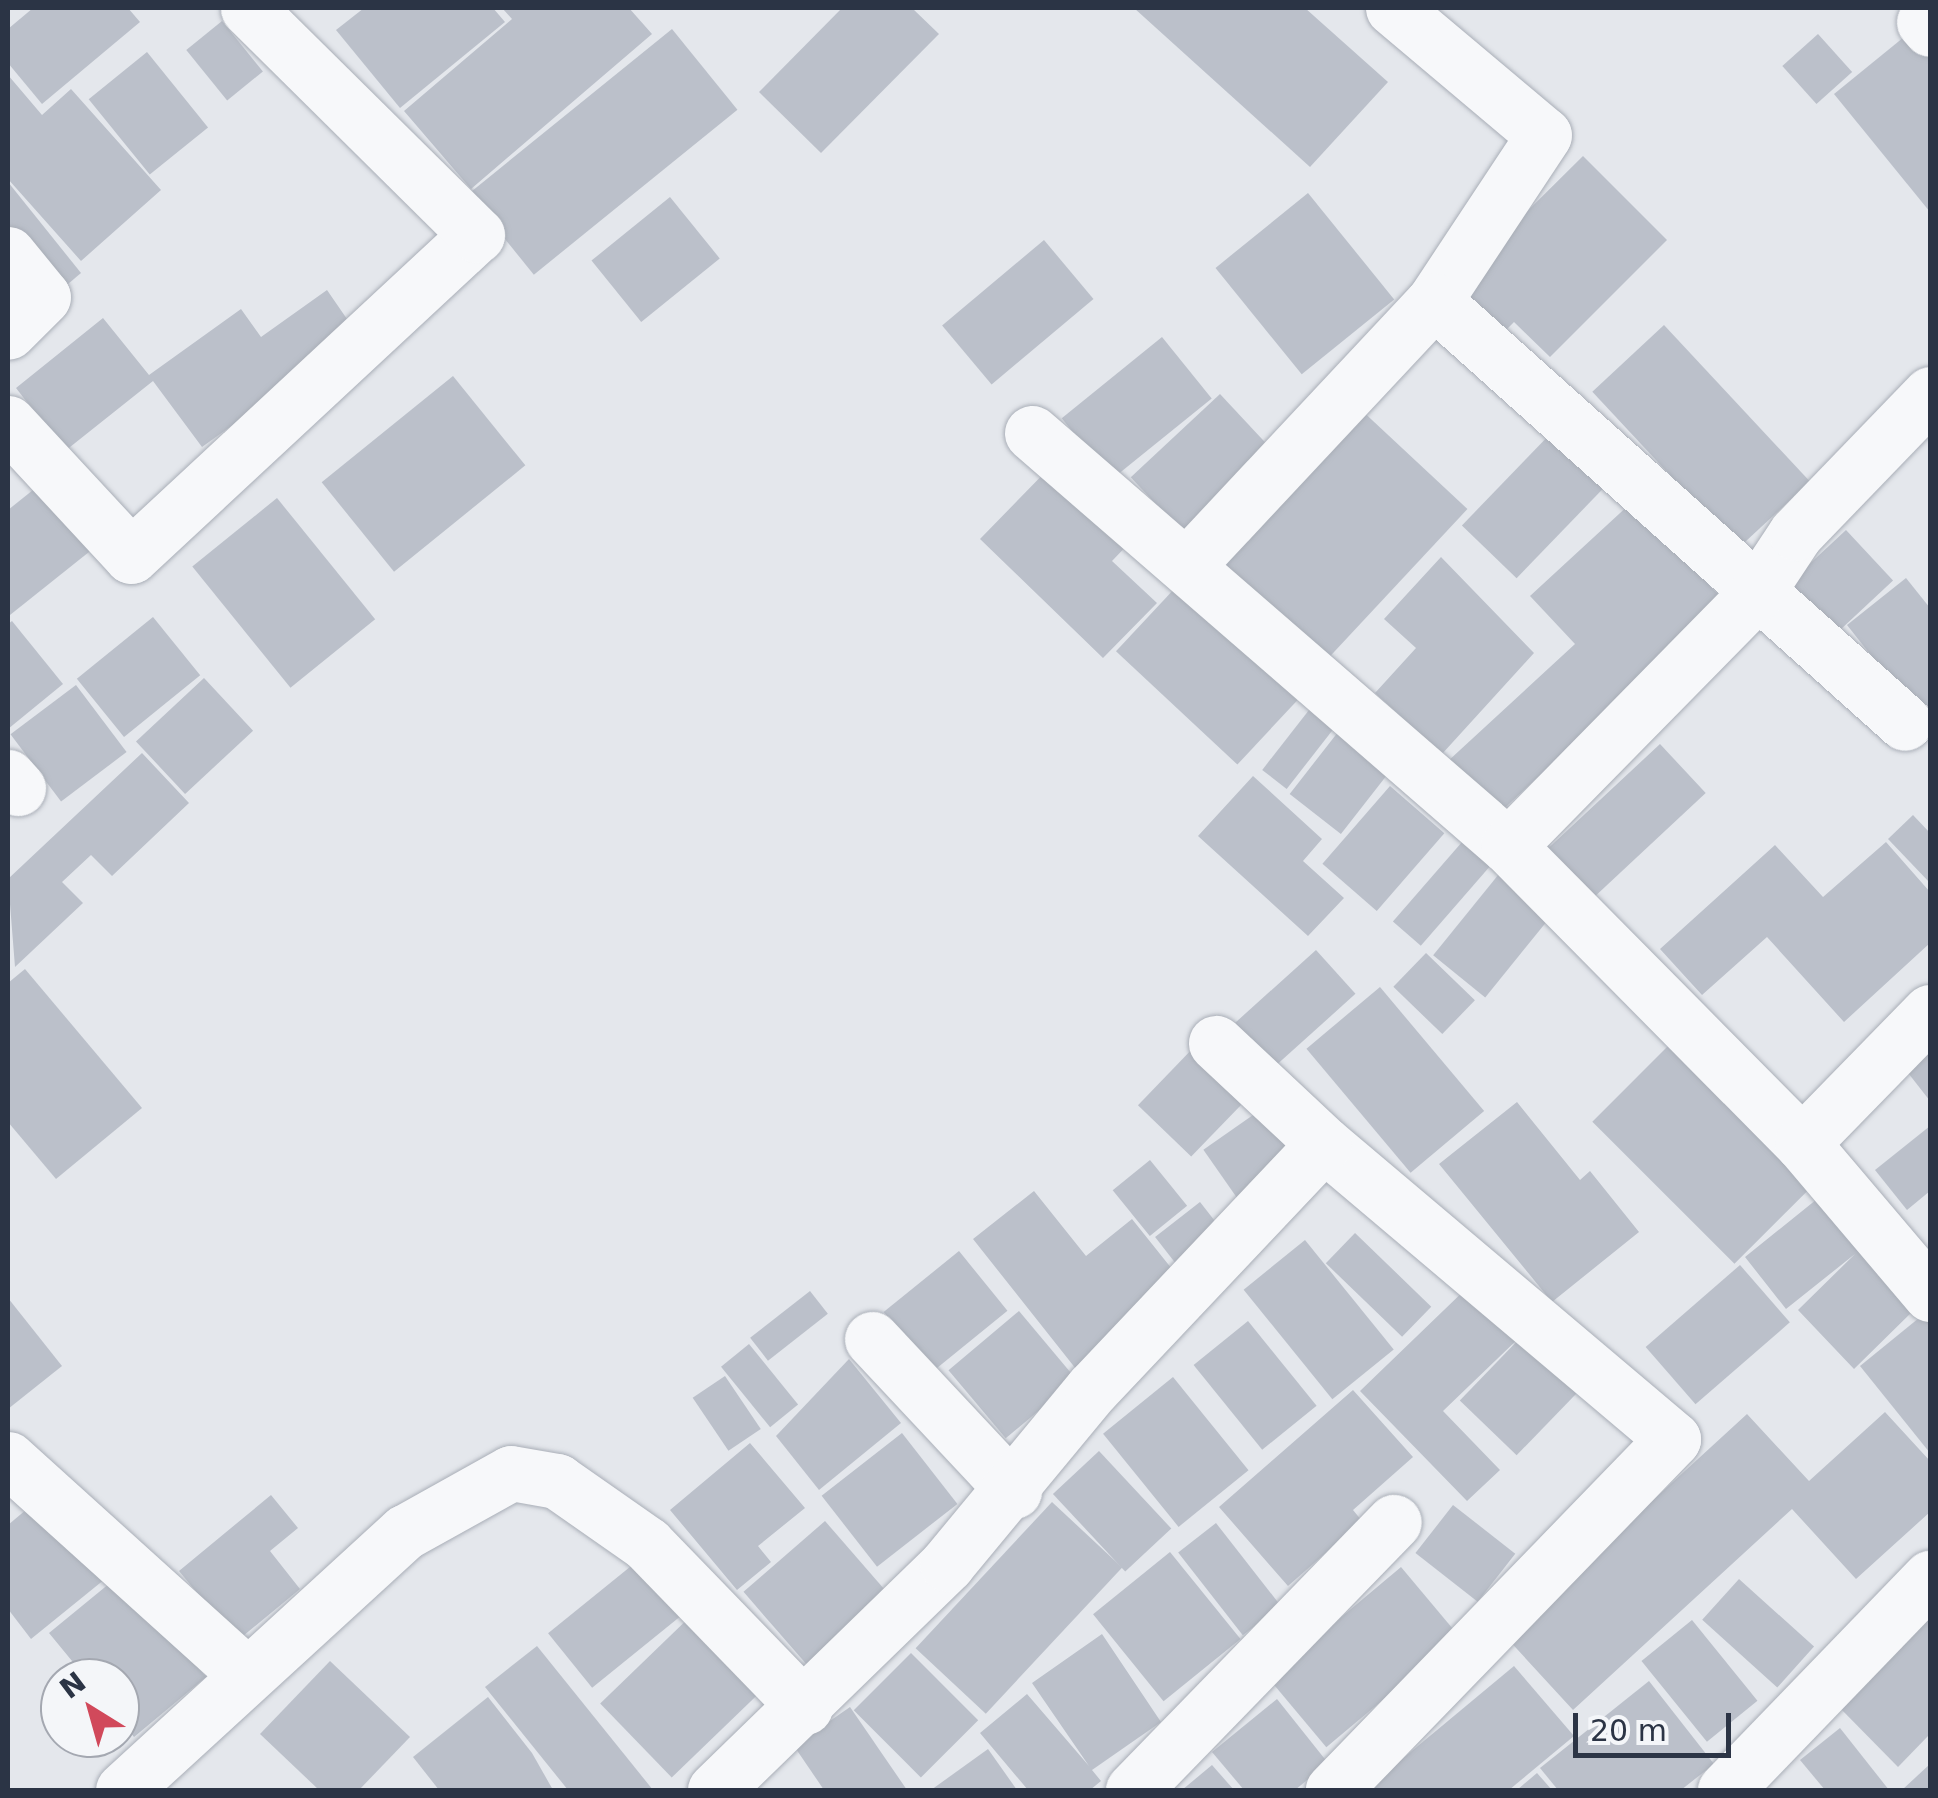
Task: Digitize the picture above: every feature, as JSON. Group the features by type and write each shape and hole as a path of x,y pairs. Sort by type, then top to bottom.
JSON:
{"street":[{"path":"8,423 130,556 477,236 248,8"},
{"path":"1187,565 1434,302 1544,136 1393,8"},
{"path":"8,254 43,296 8,332"},
{"path":"1434,302 1755,594 1905,723"},
{"path":"1508,846 1755,594 1796,534 1930,394"},
{"path":"1032,433 1508,846 1802,1143 1930,1294"},
{"path":"1802,1143 1930,1012"},
{"path":"1216,1043 1324,1144 1673,1439 1333,1790"},
{"path":"715,1790 805,1707 1014,1491 1092,1389 1324,1144"},
{"path":"872,1339 1014,1491"},
{"path":"8,1460 245,1673"},
{"path":"123,1790 245,1673 406,1532 511,1473 556,1481 647,1544 805,1707"},
{"path":"1133,1790 1394,1522"},
{"path":"1725,1790 1930,1578"}],"building":[{"path":"33,8 128,8 140,22 42,104 8,63 8,29"},
{"path":"364,8 493,8 505,22 400,108 336,30"},
{"path":"502,8 629,8 652,34 471,189 404,111 512,19"},
{"path":"842,8 912,8 939,34 821,153 759,92"},
{"path":"1134,8 1305,8 1388,82 1310,167"},
{"path":"222,21 263,72 227,100 186,50"},
{"path":"1920,24 1930,38 1930,212 1834,94"},
{"path":"672,29 737,110 534,275 468,194"},
{"path":"1818,34 1852,72 1816,104 1782,66"},
{"path":"147,52 208,127 150,175 89,99"},
{"path":"8,75 42,115 71,89 161,190 81,261 8,179"},
{"path":"1583,156 1667,240 1550,357 1514,322 1502,334 1453,285"},
{"path":"8,182 81,273 55,295 8,237"},
{"path":"1308,193 1394,299 1302,374 1216,268"},
{"path":"670,197 720,258 641,322 592,261"},
{"path":"1044,240 1093,299 992,384 942,325"},
{"path":"327,290 358,335 202,447 153,381 65,451 16,388 103,318 149,375 241,309 261,337"},
{"path":"1664,325 1810,482 1738,548 1592,392"},
{"path":"1162,337 1212,398 1111,480 1062,418"},
{"path":"453,376 525,465 394,572 322,482"},
{"path":"1220,394 1274,452 1185,535 1131,477"},
{"path":"1357,406 1467,509 1323,664 1212,561"},
{"path":"1555,429 1610,482 1517,578 1462,525"},
{"path":"1057,460 1136,536 1112,561 1157,603 1103,658 980,539"},
{"path":"43,482 94,548 10,615 8,510"},
{"path":"277,498 375,619 290,688 192,567"},
{"path":"1632,502 1726,603 1496,816 1447,762 1575,644 1530,596"},
{"path":"1846,530 1893,580 1836,634 1789,583"},
{"path":"1441,557 1534,653 1442,754 1375,693 1416,648 1384,619"},
{"path":"1906,578 1930,608 1930,730 1847,625"},
{"path":"1176,587 1297,700 1237,765 1116,651"},
{"path":"153,617 200,675 124,737 77,679"},
{"path":"12,621 63,684 8,729 8,624"},
{"path":"204,678 253,731 185,794 136,741"},
{"path":"76,685 127,752 61,801 11,734"},
{"path":"1309,710 1333,729 1287,789 1262,770"},
{"path":"1342,727 1393,767 1341,834 1290,794"},
{"path":"1660,744 1706,793 1592,899 1547,850"},
{"path":"142,753 189,803 112,876 91,855 62,882 83,903 15,967 8,879"},
{"path":"1253,776 1322,839 1303,861 1344,898 1308,936 1198,836"},
{"path":"1390,786 1444,833 1377,911 1322,864"},
{"path":"1913,815 1930,833 1930,883 1888,839"},
{"path":"1469,834 1497,858 1421,946 1393,922"},
{"path":"1886,842 1930,892 1930,943 1844,1022 1767,937 1702,995 1660,949 1775,845 1823,897"},
{"path":"1503,869 1555,911 1485,997 1433,955"},
{"path":"1316,950 1355,994 1266,1074 1227,1030"},
{"path":"1426,953 1475,1000 1442,1034 1393,987"},
{"path":"25,969 142,1108 56,1179 8,1122 8,983"},
{"path":"1380,987 1484,1111 1411,1173 1306,1049"},
{"path":"1197,1044 1250,1095 1191,1157 1138,1105"},
{"path":"1668,1046 1810,1188 1734,1264 1592,1122"},
{"path":"1930,1048 1930,1101 1905,1069"},
{"path":"1273,1101 1311,1156 1242,1205 1203,1150"},
{"path":"1517,1102 1580,1180 1590,1171 1639,1232 1552,1302 1439,1164"},
{"path":"1930,1126 1930,1191 1907,1210 1875,1170"},
{"path":"1150,1160 1187,1206 1150,1236 1113,1190"},
{"path":"1034,1191 1086,1256 1132,1219 1184,1284 1076,1369 973,1239"},
{"path":"1822,1195 1916,1308 1854,1369 1798,1310 1855,1254 1786,1309 1745,1257"},
{"path":"1200,1202 1229,1239 1184,1274 1155,1237"},
{"path":"1355,1233 1431,1307 1402,1337 1326,1263"},
{"path":"1305,1240 1394,1350 1332,1399 1244,1290"},
{"path":"959,1251 1007,1311 932,1372 884,1312"},
{"path":"1740,1265 1790,1322 1696,1404 1646,1347"},
{"path":"1472,1283 1522,1335 1443,1411 1500,1470 1467,1501 1360,1391"},
{"path":"810,1291 828,1314 768,1361 750,1338"},
{"path":"8,1298 62,1366 8,1409"},
{"path":"1930,1309 1930,1453 1860,1366"},
{"path":"1019,1311 1076,1379 1006,1438 949,1370"},
{"path":"1248,1321 1317,1406 1262,1450 1194,1365"},
{"path":"1523,1335 1580,1390 1517,1455 1460,1400"},
{"path":"749,1344 798,1405 770,1427 721,1367"},
{"path":"849,1359 901,1423 819,1490 776,1436"},
{"path":"725,1376 761,1429 728,1451 693,1398"},
{"path":"1173,1377 1249,1470 1179,1527 1103,1434"},
{"path":"1353,1390 1413,1457 1353,1510 1362,1521 1288,1586 1219,1507"},
{"path":"1885,1412 1930,1461 1930,1512 1856,1579 1792,1509 1573,1710 1505,1636 1747,1414 1809,1481"},
{"path":"902,1433 957,1504 877,1567 822,1496"},
{"path":"750,1443 805,1508 758,1546 771,1562 737,1590 670,1510"},
{"path":"1099,1451 1171,1529 1125,1571 1053,1494"},
{"path":"271,1495 298,1528 270,1551 300,1589 237,1641 179,1571"},
{"path":"40,1498 105,1579 31,1639 8,1609 8,1525"},
{"path":"1052,1502 1122,1567 986,1714 916,1648"},
{"path":"1453,1505 1515,1554 1478,1602 1415,1553"},
{"path":"825,1521 888,1593 806,1664 743,1592"},
{"path":"1216,1523 1281,1606 1243,1635 1178,1553"},
{"path":"1170,1552 1240,1639 1164,1701 1093,1614"},
{"path":"646,1554 690,1608 592,1688 548,1633"},
{"path":"1401,1567 1459,1636 1326,1747 1268,1678"},
{"path":"121,1574 206,1677 140,1732 140,1658 70,1658 49,1633"},
{"path":"1739,1579 1814,1647 1777,1687 1702,1620"},
{"path":"698,1609 770,1683 672,1778 600,1703"},
{"path":"1930,1616 1930,1734 1898,1767 1838,1706"},
{"path":"1692,1620 1757,1701 1707,1742 1641,1661"},
{"path":"1102,1634 1161,1722 1092,1770 1101,1781 1090,1790 1028,1790 980,1733 1027,1694 1089,1766 1032,1683"},
{"path":"537,1646 653,1790 568,1790 485,1687"},
{"path":"911,1653 978,1720 921,1777 854,1710"},
{"path":"330,1661 410,1737 359,1790 319,1790 260,1734"},
{"path":"1514,1666 1574,1736 1509,1790 1365,1790"},
{"path":"1649,1681 1714,1764 1681,1790 1558,1790 1540,1768"},
{"path":"488,1697 532,1753 553,1790 439,1790 413,1757"},
{"path":"1277,1699 1328,1763 1295,1790 1244,1790 1212,1752"},
{"path":"850,1707 907,1790 824,1790 794,1746"},
{"path":"1840,1728 1889,1790 1825,1790 1800,1760"},
{"path":"988,1749 1017,1790 931,1790"},
{"path":"1930,1764 1930,1790 1902,1790"},
{"path":"1212,1765 1234,1790 1182,1790"},
{"path":"1537,1773 1552,1790 1517,1790"}]}
